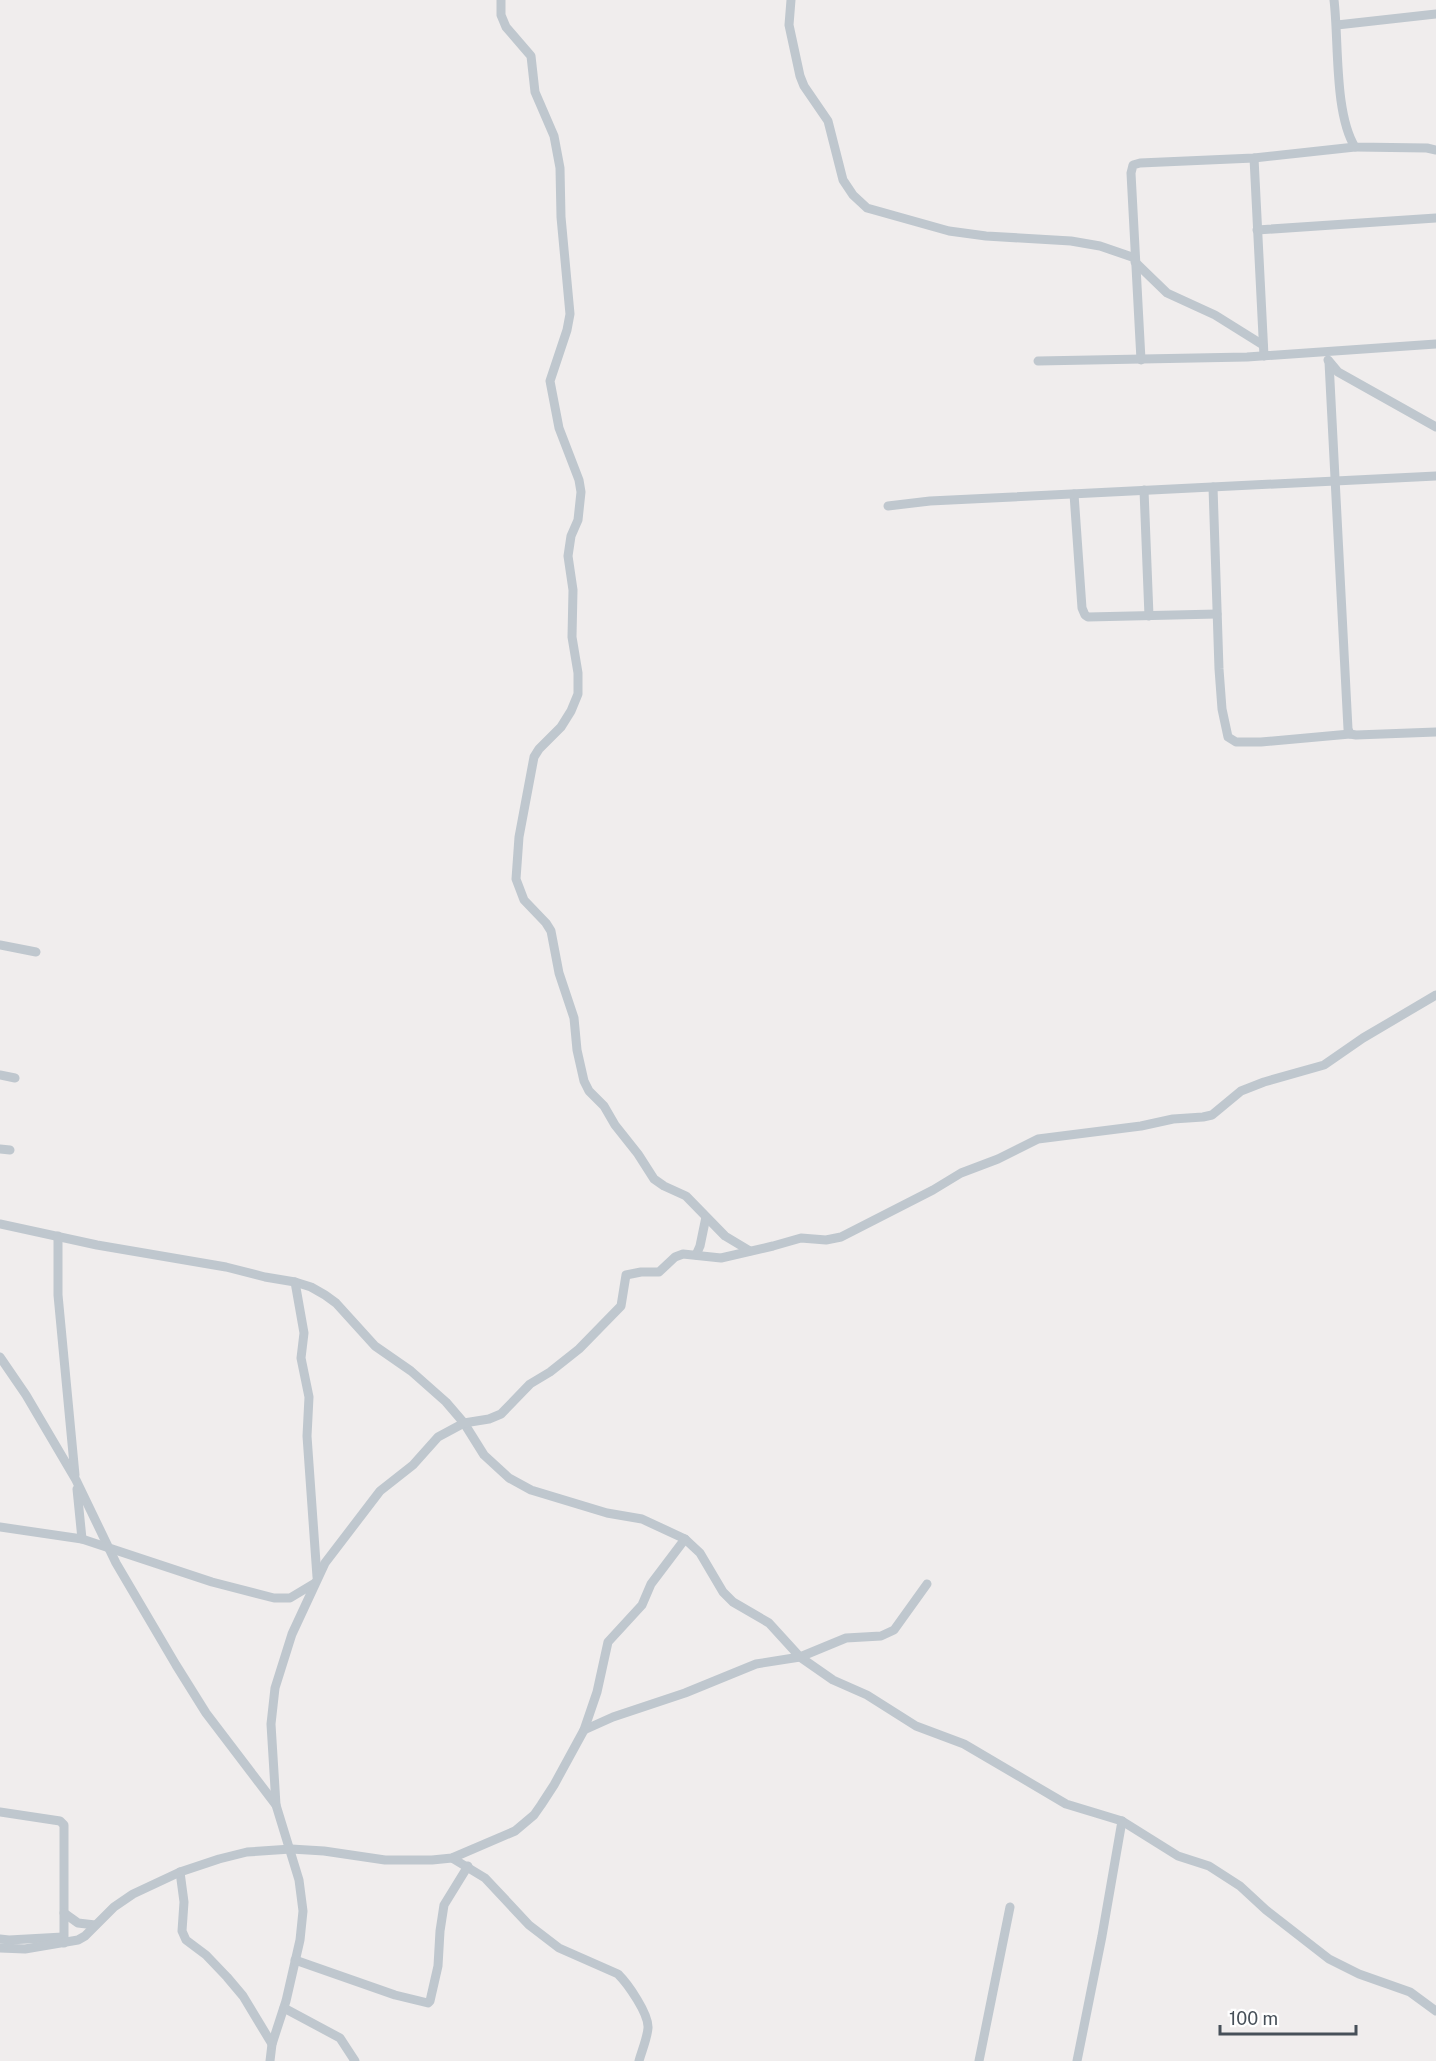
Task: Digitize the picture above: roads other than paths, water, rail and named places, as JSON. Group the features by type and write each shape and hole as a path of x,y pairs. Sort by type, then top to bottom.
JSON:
{"street":[{"path":"501,0 501,15 506,27 531,56 535,92 554,136 559,161 561,217 570,314 550,381 560,428 579,480 581,492 578,520 571,536 568,555 573,590 572,638 578,673 578,694 561,727 534,757 519,837 516,879 524,900 546,923 551,932 559,973 573,1011 579,1060 586,1086 604,1106 654,1179 686,1196 729,1240 750,1251"},
{"path":"791,0 789,25 791,39 804,86 828,121 843,180 853,195 867,208 949,231 987,236 1071,241 1100,246 1135,260 1167,293 1215,315 1263,345"},
{"path":"1334,0 1339,81 1346,129 1355,147"},
{"path":"1337,25 1436,14"},
{"path":"1141,360 1131,173 1133,165 1149,162 1254,158 1355,147 1436,150"},
{"path":"1254,158 1264,356"},
{"path":"1257,230 1436,218"},
{"path":"1038,361 1264,356 1436,344"},
{"path":"1328,352 1342,645 1347,723 1350,734"},
{"path":"1329,363 1338,372 1436,427"},
{"path":"888,506 930,501 1436,476"},
{"path":"1213,487 1222,709 1228,737 1236,742 1261,742 1350,734 1436,732"},
{"path":"1144,490 1149,616"},
{"path":"1074,494 1084,615 1088,617 1217,614"},
{"path":"0,945 36,952"},
{"path":"270,2061 272,2044 284,2008 300,1940 302,1897 291,1849 276,1804 271,1746 272,1703 279,1671 292,1634 325,1563 380,1491 413,1465 438,1437 464,1423 489,1419 501,1414 530,1384 563,1363 621,1306 627,1275 659,1272 679,1255 715,1258 801,1238 826,1240 841,1237 905,1205 961,1173 998,1159 1038,1139 1212,1115 1241,1091 1324,1065 1363,1038 1436,995"},
{"path":"0,1075 15,1078"},
{"path":"696,1255 706,1217"},
{"path":"0,1224 140,1253 226,1267 311,1287 336,1303 375,1346 418,1377 446,1402 464,1423 476,1444 491,1463 509,1478 531,1490 607,1513 642,1519 685,1539 700,1553 723,1592 733,1602 768,1623 800,1657 833,1680 867,1695 916,1726 964,1744 1058,1800 1122,1821 1178,1856 1209,1866 1240,1886 1266,1910 1329,1959 1359,1974 1410,1992 1436,2011"},
{"path":"58,1236 58,1295 82,1539"},
{"path":"295,1282 304,1333 301,1358 309,1397 307,1436 316,1580"},
{"path":"0,1357 26,1395 76,1480 108,1547 176,1665 206,1713 276,1804"},
{"path":"0,1527 82,1539 212,1582 274,1598 290,1598 316,1580"},
{"path":"0,1939 78,1940 133,1894 196,1865 247,1852 291,1849 324,1851 385,1860 452,1858 515,1831 534,1815 555,1785 584,1730 597,1692 608,1642 642,1605 651,1584 685,1539"},
{"path":"584,1730 621,1713 685,1694 756,1664 800,1657 846,1638 888,1634 894,1630 927,1584"},
{"path":"0,1812 60,1821 64,1825 63,1940"},
{"path":"1077,2061 1122,1821"},
{"path":"452,1858 485,1878 529,1925 559,1948 623,1978 648,2021 646,2039 639,2061"},
{"path":"296,1960 395,1995 428,2002 438,1966 444,1905 468,1866"},
{"path":"180,1872 184,1902 182,1931 186,1940 206,1955 243,1996 272,2044"},
{"path":"979,2061 1010,1907"},
{"path":"64,1913 78,1923 95,1925"},
{"path":"0,1948 25,1949 63,1940"},
{"path":"284,2008 340,2038 355,2061"}]}
